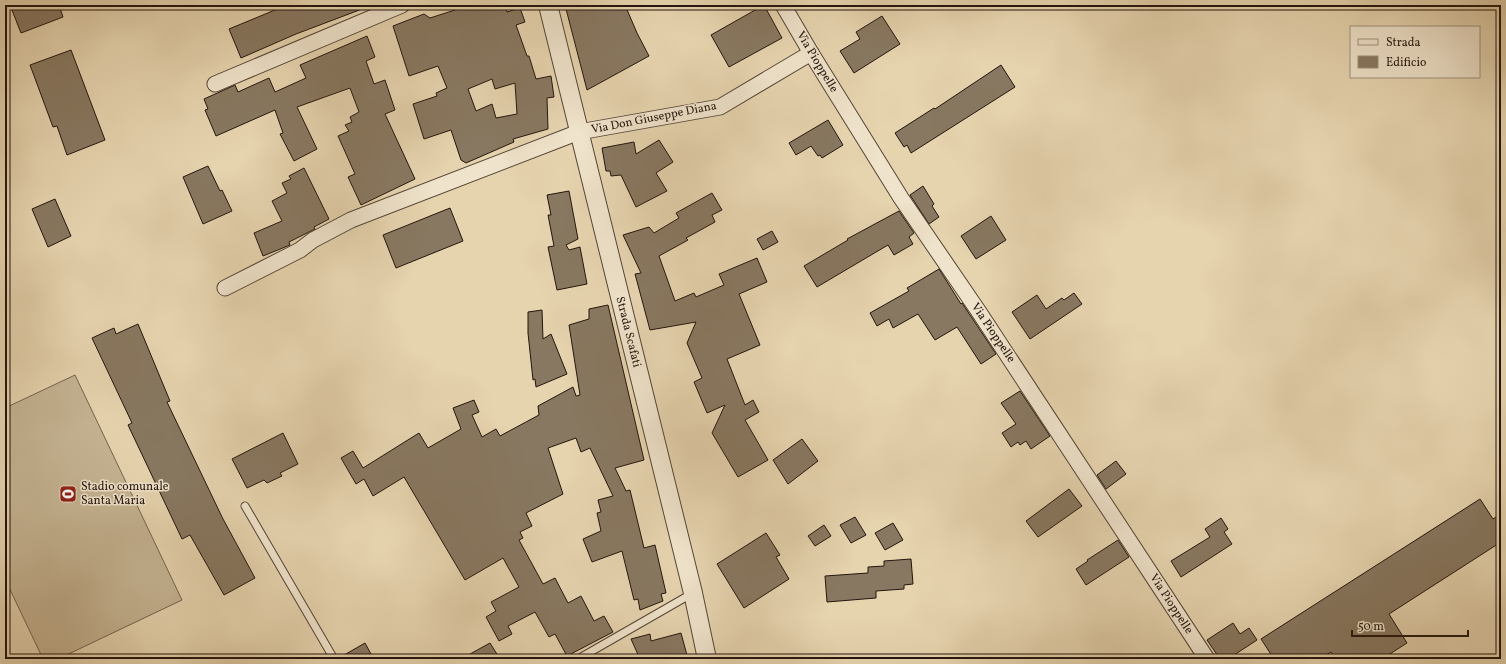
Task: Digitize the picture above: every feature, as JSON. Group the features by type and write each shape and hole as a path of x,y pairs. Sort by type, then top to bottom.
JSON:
{"street":[{"path":"214,84 402,5"},
{"name":"Strada Scafati","path":"548,5 693,593 707,659"},
{"name":"Via Pioppelle","path":"783,5 811,53 902,198 988,324 1207,659"},
{"name":"Via Don Giuseppe Diana","path":"225,288 300,250 313,240 351,220 579,132 720,107 811,53"}],"lane":[{"path":"245,506 334,659"},
{"path":"578,659 693,593"}],"shaded area":[{"name":"Stadio comunale Santa Maria","path":"75,375 182,600 58,659 43,659 5,579 5,408"}],"building":[{"path":"10,5 59,5 63,17 21,33"},
{"path":"287,5 370,6 296,34 241,58 229,29"},
{"path":"453,5 505,5 507,12 520,8 525,22 516,25 527,56 529,56 536,79 551,76 554,97 547,98 548,129 513,139 514,142 466,163 461,160 451,130 424,139 413,104 437,96 436,93 447,88 438,66 409,76 393,26 424,14 430,18 455,10","holes":["492,79 495,89 515,83 517,114 496,118 492,104 476,111 468,89"]},
{"path":"565,5 625,5 649,56 587,90"},
{"path":"764,5 782,38 729,67 711,35"},
{"path":"882,16 900,44 854,73 840,51 860,39 856,32"},
{"path":"367,36 375,57 366,61 374,84 385,80 395,110 385,114 415,179 361,205 348,177 355,174 338,136 349,131 345,125 352,122 350,117 359,112 350,88 297,107 317,149 294,161 280,134 283,133 275,110 216,136 205,110 208,109 204,99 235,85 238,92 269,78 275,92 306,78 300,65"},
{"path":"71,50 105,140 67,155 57,126 53,127 30,65"},
{"path":"1001,65 1015,87 911,153 907,145 904,147 895,133 934,108 935,109"},
{"path":"828,120 843,145 822,158 820,155 818,156 811,146 796,155 789,143"},
{"path":"659,140 673,162 656,173 667,191 636,207 621,175 611,176 610,171 606,171 602,148 634,142 636,154"},
{"path":"208,166 232,211 203,224 183,177"},
{"path":"304,168 329,219 314,227 315,229 289,242 290,245 263,256 254,233 282,221 272,201 287,193 282,183 291,179 289,176"},
{"path":"923,186 934,204 932,206 939,217 929,224 910,195"},
{"path":"569,191 578,239 566,245 569,250 580,247 587,284 557,290 548,247 554,246 548,215 551,215 547,195"},
{"path":"712,193 722,210 712,215 715,222 686,238 688,240 659,256 675,301 694,293 696,297 724,285 719,274 757,258 767,282 739,294 760,345 727,359 745,405 753,400 759,412 745,420 768,460 738,477 712,433 725,405 707,413 694,382 702,378 687,343 696,322 650,330 635,274 641,273 623,235 649,227 654,233 679,218 676,213"},
{"path":"55,199 71,236 48,247 32,209"},
{"path":"450,208 463,241 396,268 383,235"},
{"path":"899,211 914,233 909,237 913,244 894,255 888,245 817,287 804,266 848,240 847,239"},
{"path":"991,216 1006,240 976,259 961,236"},
{"path":"772,231 778,242 763,250 757,239"},
{"path":"939,269 961,304 962,303 996,354 981,364 957,327 935,340 918,314 893,328 889,319 877,326 870,313 909,291 907,288"},
{"path":"1074,293 1082,304 1030,339 1012,312 1037,295 1046,309 1062,298 1064,300"},
{"path":"608,305 644,460 615,468 626,491 630,490 644,548 655,545 666,593 661,594 663,601 640,610 638,599 634,600 622,551 592,562 583,539 601,531 597,513 601,512 598,500 613,496 590,448 581,452 576,438 548,448 563,494 526,513 532,526 520,532 523,538 519,540 543,584 555,578 568,603 581,596 594,621 604,616 613,632 567,656 555,634 549,637 535,612 508,626 512,634 499,641 486,617 496,611 491,602 519,587 503,558 465,580 404,477 373,496 364,479 356,484 341,458 353,451 363,468 419,433 428,448 461,429 453,408 474,400 479,412 472,415 482,437 496,429 500,436 539,415 538,406 573,387 576,396 580,395 569,325 589,319 589,309"},
{"path":"542,310 543,339 551,334 567,374 536,387 535,379 533,380 528,333 528,312"},
{"path":"138,324 170,401 167,402 223,519 255,578 224,595 190,535 182,539 128,425 132,423 92,338 114,328 116,334"},
{"path":"1020,391 1050,436 1031,449 1026,441 1020,445 1018,442 1011,447 1002,433 1016,424 1001,403"},
{"path":"283,433 298,464 280,473 282,476 267,483 264,480 247,488 232,459"},
{"path":"802,439 818,461 788,484 773,460"},
{"path":"1116,461 1126,474 1106,489 1097,475"},
{"path":"1069,489 1082,506 1038,537 1026,521"},
{"path":"1480,499 1493,519 1501,514 1501,542 1389,614 1407,643 1382,659 1335,659 1331,652 1319,659 1274,659 1261,639"},
{"path":"855,517 866,535 851,543 840,525"},
{"path":"1221,518 1228,529 1224,532 1232,544 1181,577 1171,561 1210,537 1205,529"},
{"path":"893,523 903,540 885,550 875,533"},
{"path":"824,525 831,536 815,546 808,536"},
{"path":"766,533 780,555 776,557 789,579 744,608 717,564"},
{"path":"1118,540 1129,557 1086,585 1076,569"},
{"path":"911,559 913,584 904,585 904,589 876,591 876,598 827,602 825,576 868,573 868,567 884,566 884,561"},
{"path":"1233,623 1240,634 1249,628 1257,640 1228,659 1220,659 1207,640"},
{"path":"681,633 688,659 640,659 631,639 650,634 651,641"},
{"path":"365,643 371,654 363,659 339,659 339,658"},
{"path":"490,643 500,659 461,659"}],"place":[{"name":"Stadio comunale Santa Maria","path":"68,494"}]}
